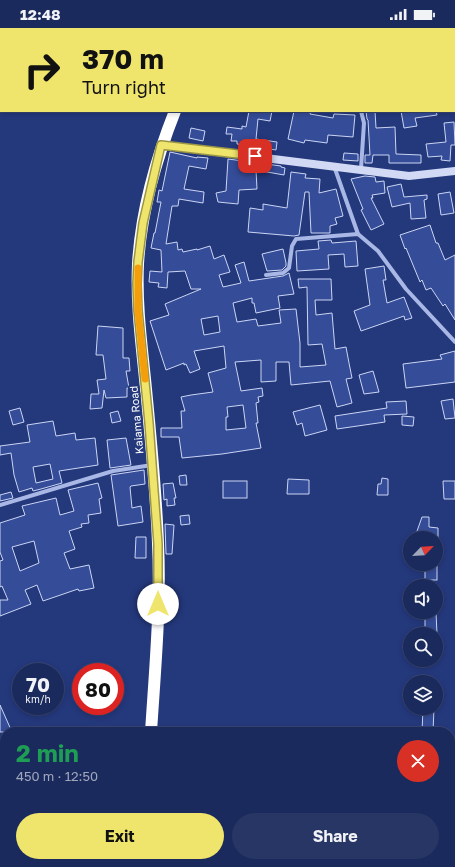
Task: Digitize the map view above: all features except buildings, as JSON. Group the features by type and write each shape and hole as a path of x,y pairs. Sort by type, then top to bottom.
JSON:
{"highway":[{"name":"Kaiama Road","path":"151,727 158,604 158,544 153,465 138,310 137,284 143,223 161,145 175,112"}],"street":[{"path":"361,112 364,123 361,169"},
{"path":"161,145 409,176 455,171"},
{"path":"334,166 358,234 378,251 406,289 455,342"},
{"path":"266,275 283,273 289,268 292,246 296,239 358,234"},
{"path":"0,506 113,471 153,465"},
{"path":"0,867 27,867"}],"slow traffic":[{"path":"138,268 138,310 145,379"}],"route":[{"path":"158,604 158,544 137,284 140,242 147,201 161,145 255,156"}]}
